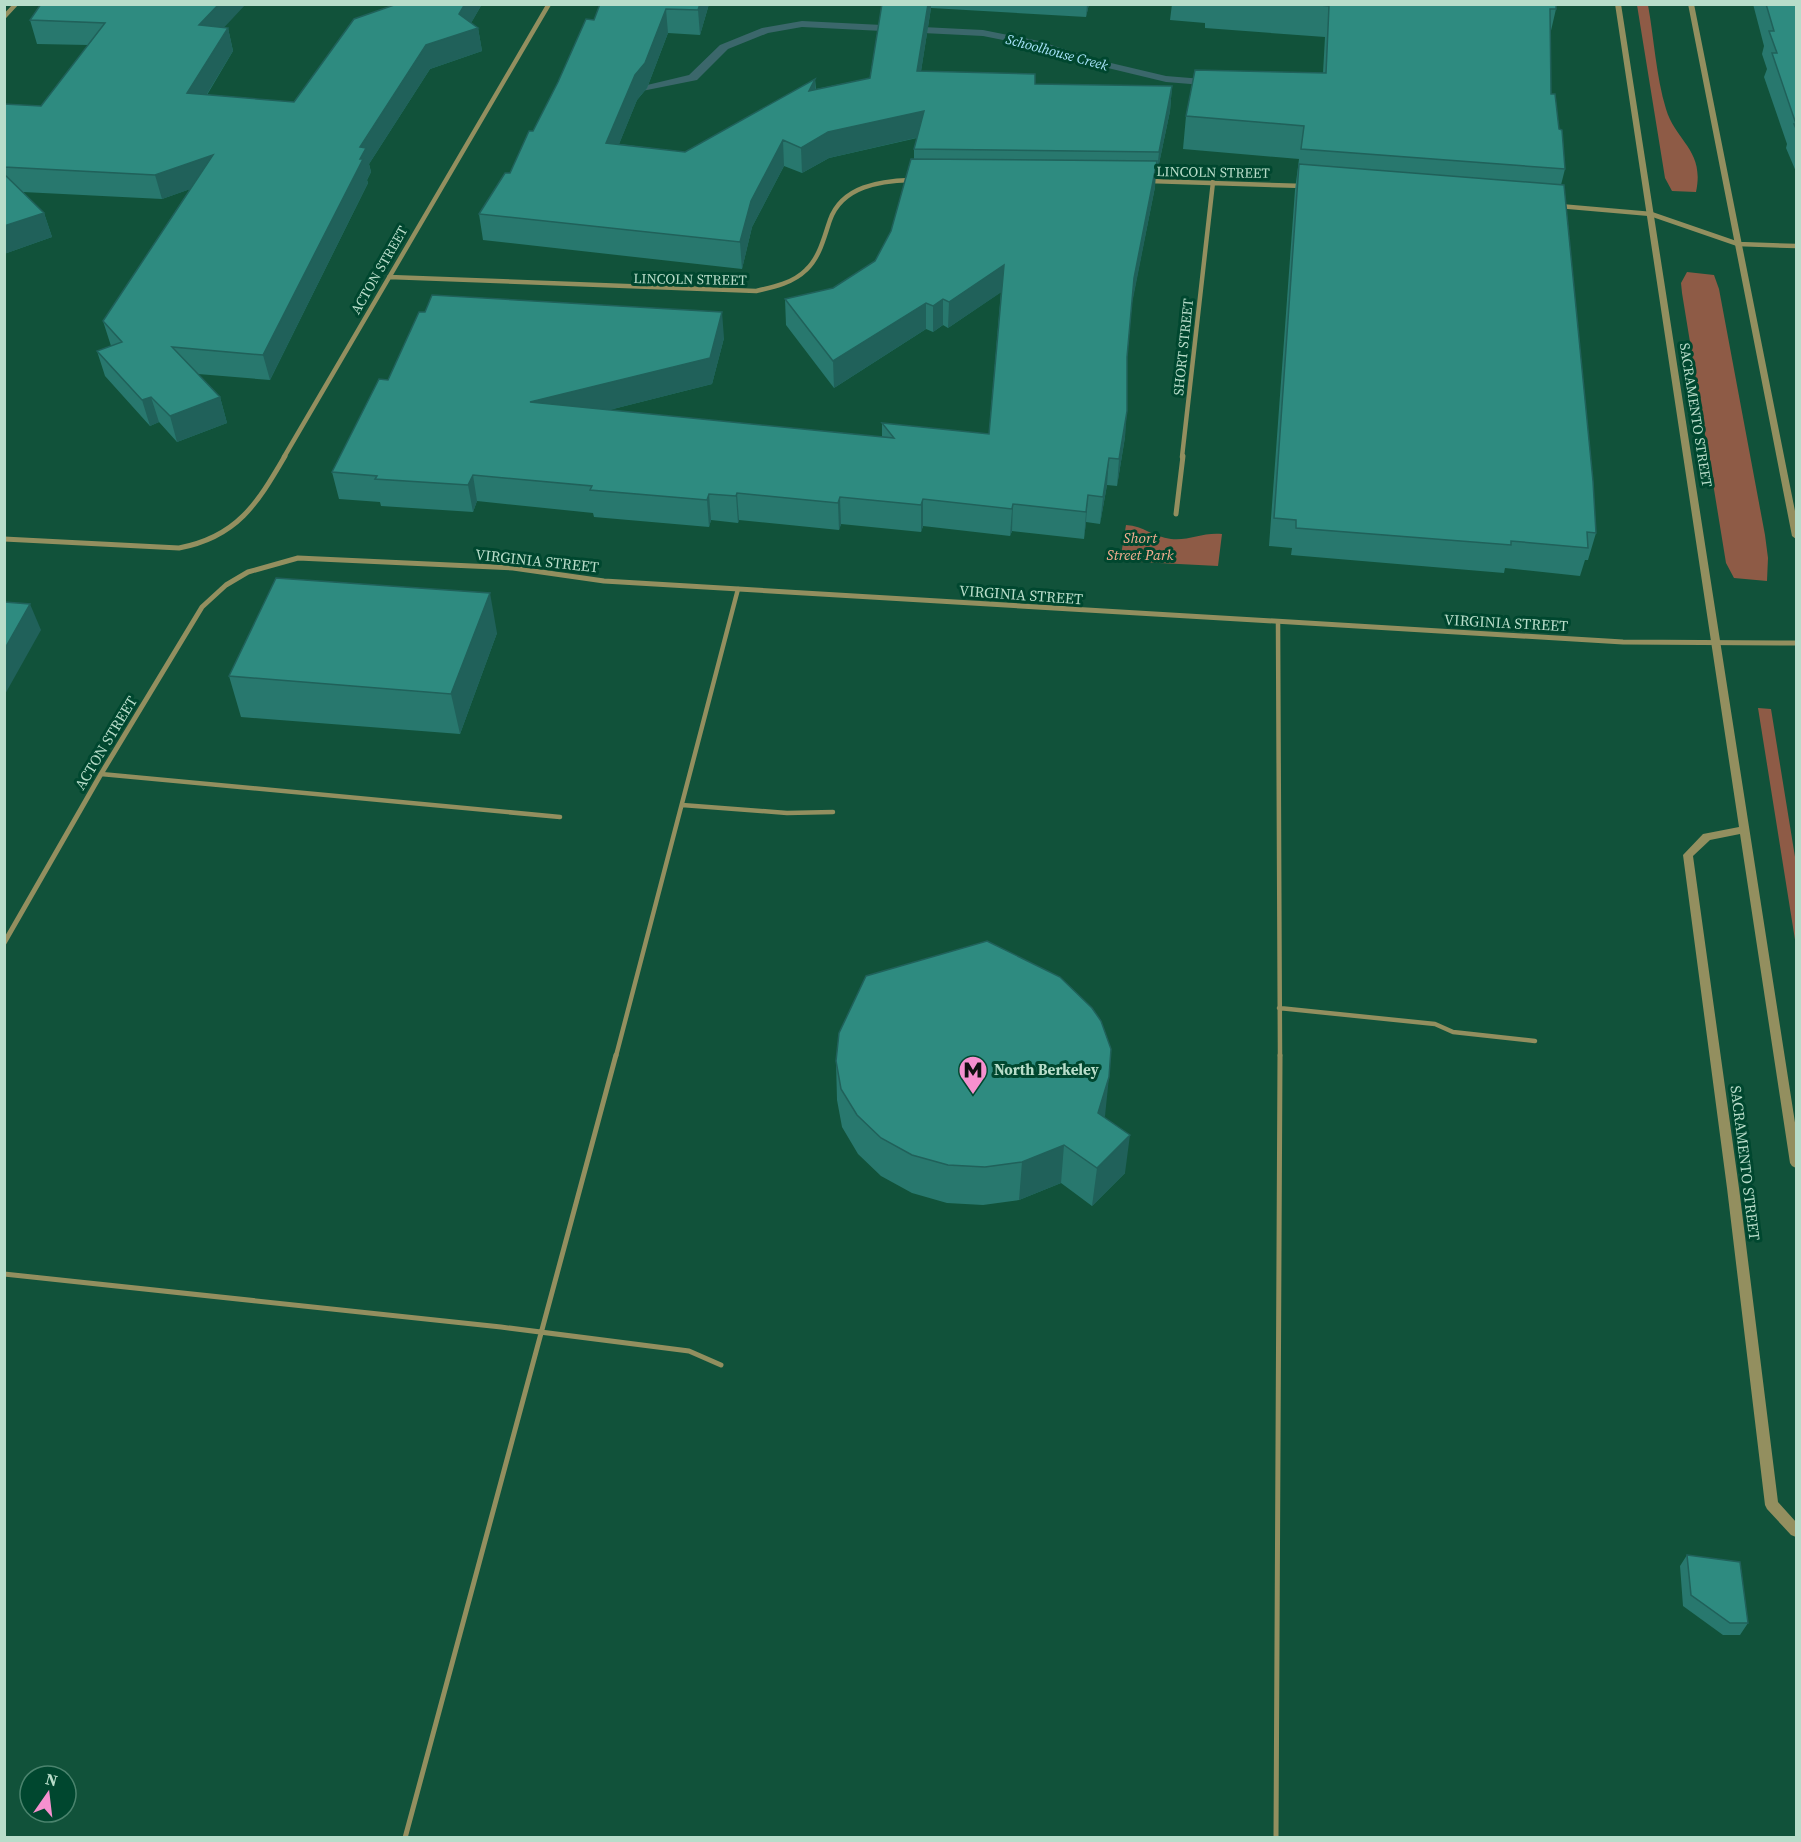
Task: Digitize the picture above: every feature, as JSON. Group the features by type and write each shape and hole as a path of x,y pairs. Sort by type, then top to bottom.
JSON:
{"street":[{"path":"4,17 16,4"},
{"name":"ACTON STREET","path":"4,539 178,548 199,545 219,537 243,519 265,490 549,4"},
{"name":"SACRAMENTO STREET","path":"1618,4 1797,1163"},
{"path":"1690,4 1797,536"},
{"name":"LINCOLN STREET","path":"388,277 756,291 779,285 807,269 821,247 836,208 848,196 867,186 890,180 923,179"},
{"name":"LINCOLN STREET","path":"1143,181 1307,186"},
{"name":"SHORT STREET","path":"1176,514 1213,182"},
{"path":"1551,206 1651,214 1738,244 1797,246"},
{"name":"VIRGINIA STREET","path":"248,572 298,558 317,558 513,568 604,581 738,590 1623,642 1797,643"},
{"name":"ACTON STREET","path":"4,943 101,774 202,607 213,595 248,572"},
{"name":"SACRAMENTO STREET","path":"1745,830 1707,837 1688,855 1733,1188 1772,1505 1797,1531"}],"lane":[{"path":"405,1838 738,590"},
{"path":"1276,1838 1278,622"},
{"path":"101,774 560,817"},
{"path":"682,805 787,813 833,812"},
{"path":"1279,1008 1435,1024 1453,1032 1535,1041"},
{"path":"4,1274 541,1332 689,1351 721,1365"}],"green space":[{"path":"1637,5 1648,5 1657,70 1666,109 1697,166 1696,192 1672,191 1665,178"},
{"path":"1687,272 1714,275 1719,289 1765,535 1768,558 1767,581 1734,578 1726,563 1682,293 1681,283"},
{"name":"Short Street Park","path":"1126,525 1171,539 1222,534 1218,566 1120,561"},
{"path":"1758,708 1771,709 1796,863 1796,946"}],"building":[{"path":"41,4 219,4 199,25 228,28 187,93 294,102 354,19 397,4 465,4 459,14 478,28 426,45 360,147 366,148 360,159 363,159 263,355 172,347 220,397 170,416 151,397 142,400 97,351 122,342 103,321 213,155 155,175 4,167 4,104 41,106 105,23 30,20"},
{"path":"600,4 700,4 698,10 666,9 645,63 635,75 606,143 685,152 815,79 809,91 870,78 882,4 928,4 917,71 1035,74 1035,84 1172,86 1159,152 914,149 924,111 828,132 801,148 783,140 751,201 740,242 479,214 505,173 510,173 529,131 533,131 558,82 586,19 594,20"},
{"path":"1311,4 1556,4 1556,9 1550,9 1551,94 1555,94 1559,129 1562,130 1565,169 1301,149 1304,126 1186,116 1195,70 1326,73 1329,6"},
{"path":"1766,4 1797,4 1797,131 1772,53 1777,53 1769,31 1774,31"},
{"path":"911,159 1157,161 1134,278 1127,357 1127,411 1119,459 1109,458 1103,497 1088,495 1086,512 1013,504 1012,509 923,499 921,505 840,497 838,503 737,493 736,496 709,494 707,500 590,490 592,486 473,475 468,485 375,479 377,476 332,472 379,379 388,380 419,312 425,312 432,295 722,312 710,358 530,402 894,438 882,423 989,434 1004,265 949,302 943,299 933,306 926,303 833,361 785,299 833,288 875,261 891,231"},
{"path":"1299,164 1564,185 1593,481 1596,533 1587,532 1588,548 1511,541 1511,545 1296,528 1296,520 1274,518"},
{"path":"4,174 44,213 4,226"},
{"path":"276,578 490,593 451,694 229,676"},
{"path":"4,602 30,604 4,650"},
{"path":"987,941 1060,977 1092,1008 1101,1021 1111,1049 1109,1077 1098,1113 1130,1135 1097,1168 1064,1145 1022,1162 985,1167 948,1165 912,1155 881,1138 857,1115 841,1089 836,1061 839,1033 866,976"},
{"path":"1687,1555 1740,1562 1748,1623 1730,1623 1691,1595"}],"waterway":[{"name":"Schoolhouse Creek","path":"627,91 693,78 724,47 766,30 802,24 883,26 921,31 983,33 1035,43 1091,61 1166,79 1215,83"}],"place":[{"name":"North Berkeley","path":"973,1096"}]}
